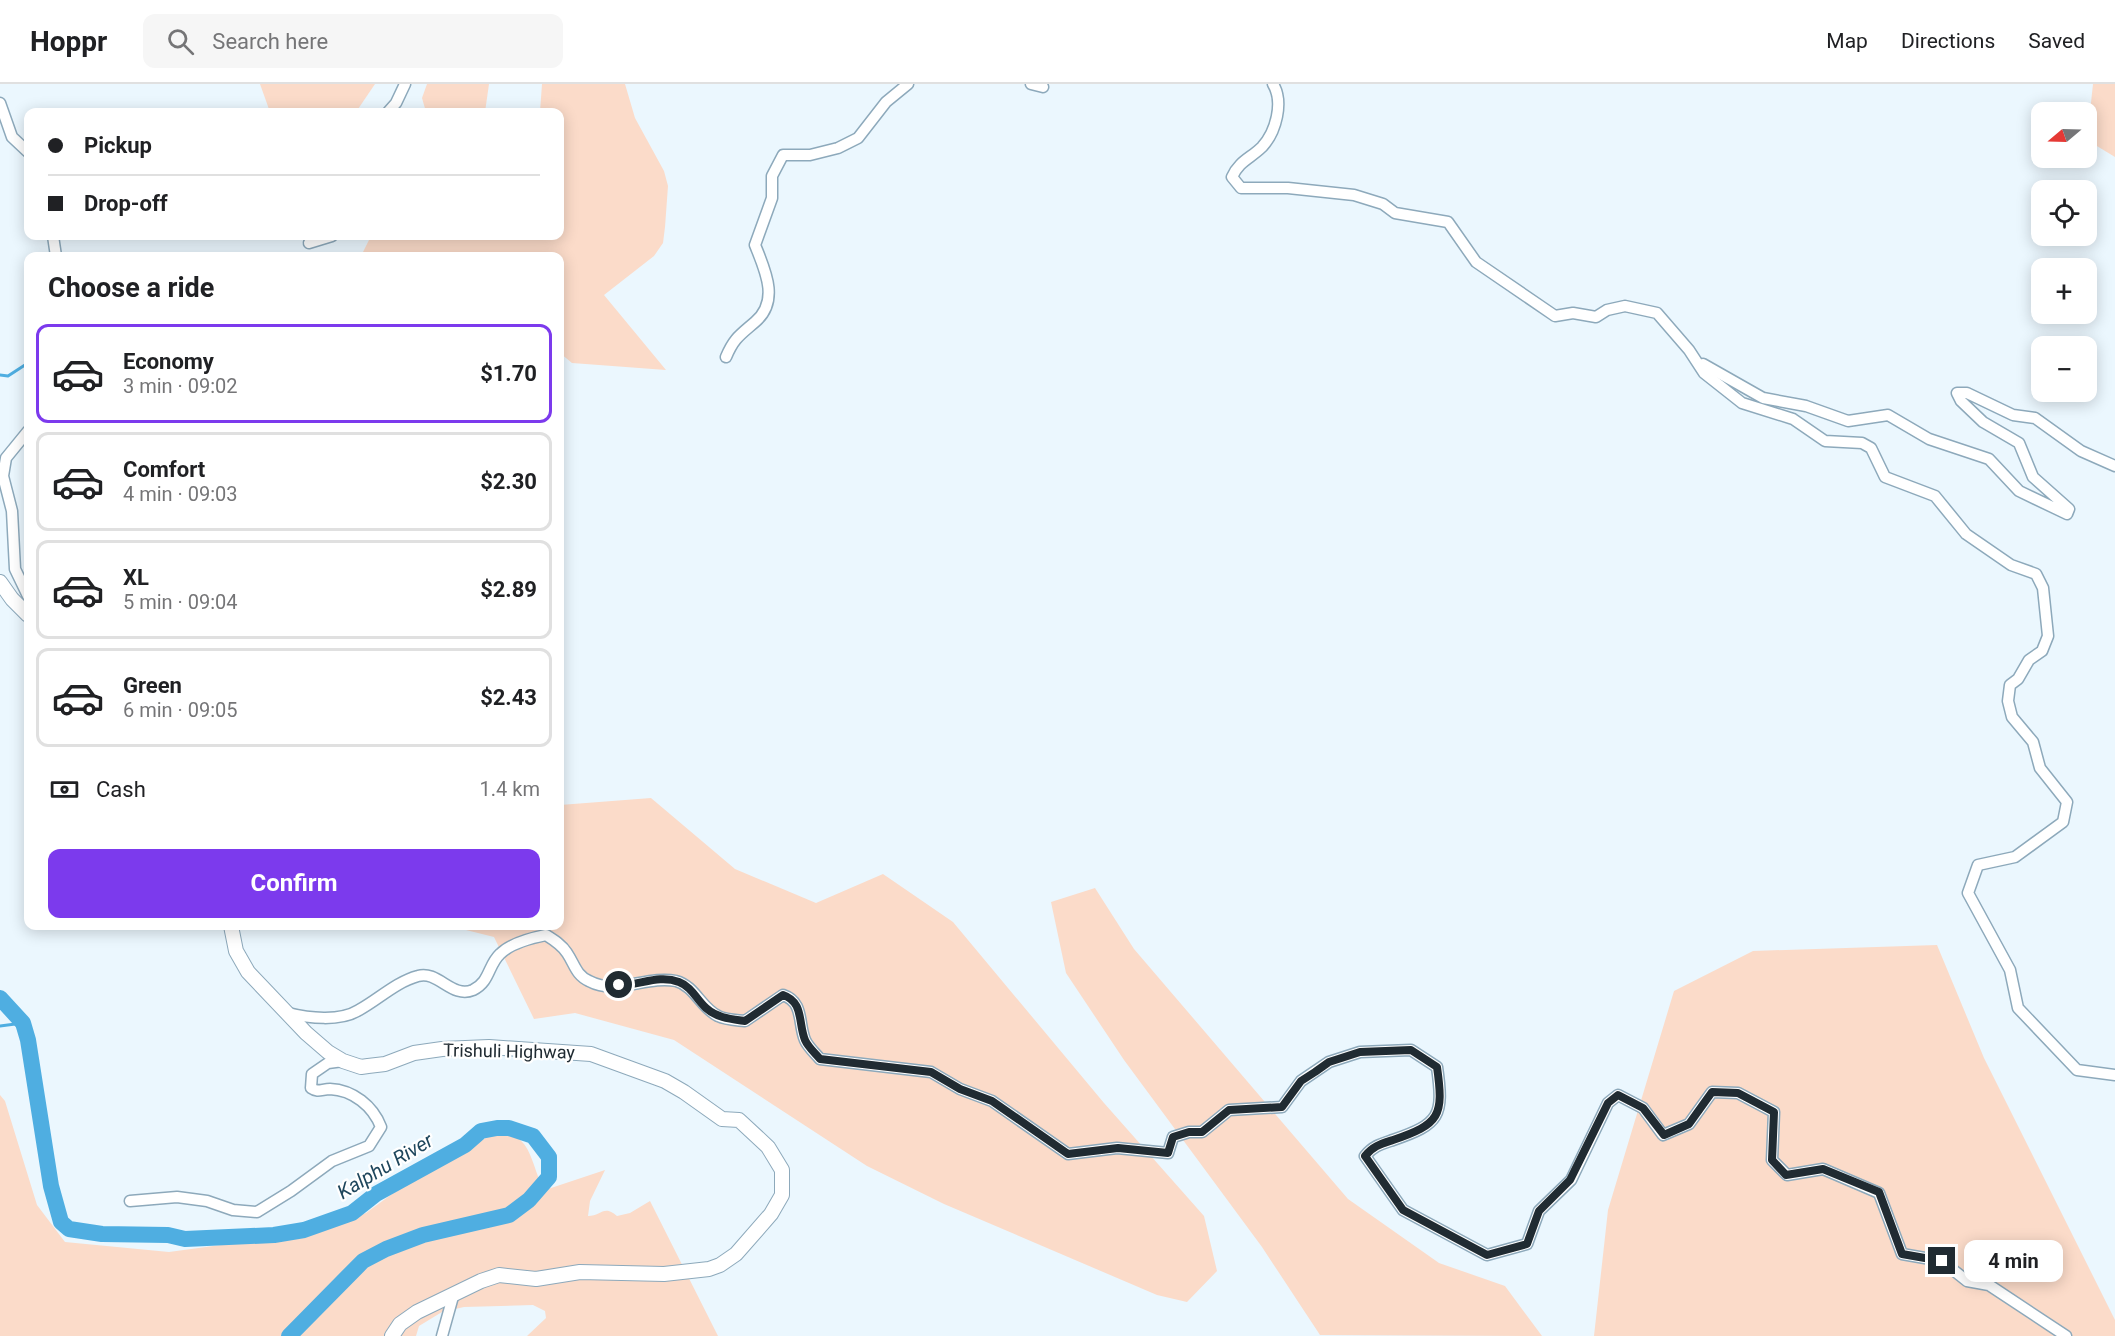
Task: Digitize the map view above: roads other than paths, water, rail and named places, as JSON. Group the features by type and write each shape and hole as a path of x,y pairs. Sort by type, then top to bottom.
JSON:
{"street":[{"path":"391,108 405,84"},
{"path":"726,357 734,339 759,319 768,306 768,278 755,245 772,198 772,176 783,155 810,155 838,148 858,138 886,102 908,84"},
{"path":"1031,84 1043,87"},
{"path":"1273,84 1277,92 1277,118 1261,148 1236,166 1232,177 1242,188 1288,188 1354,195 1383,204 1395,213 1448,222 1476,262 1555,316 1573,313 1596,317 1607,310 1625,306 1657,313 1704,373 1742,402 1793,419 1825,441 1862,443 1871,448 1885,477 1935,496 1966,534 2011,565 2036,574 2043,588 2048,636 2042,651 2029,660 2018,679 2010,685 2008,701 2012,717 2033,742 2040,768 2067,801 2063,822 2015,857 1978,865 1968,893 2010,970 2018,1008 2077,1070 2115,1075"},
{"path":"0,103 12,137 24,148"},
{"path":"309,243 319,240"},
{"path":"1694,358 1763,399 1806,406 1848,421 1888,415 1929,439 1989,459 2019,491 2067,514 2069,509 2033,477 2019,443 1983,422 1961,401 1958,393 1967,393 2013,415 2035,418 2081,452 2115,466"},
{"path":"24,436 6,458 3,468 3,485 12,511 15,569 24,588"},
{"path":"0,582 24,611"},
{"name":"Trishuli Highway","path":"231,930 232,941 241,962 323,1048 343,1060 361,1067 442,1048 489,1047 591,1054 670,1084 722,1119 739,1120 768,1147 782,1170 782,1195 771,1214 736,1254 720,1265 708,1269 664,1274 580,1272 536,1279 499,1275 454,1293 400,1324 392,1336"},
{"path":"288,1013 314,1017 350,1014 390,988 424,975 434,977 447,987 465,992 474,989 488,977 499,954 526,940 546,935 561,945 579,976 590,982 634,986 651,979 678,982 694,992 705,1007 719,1017 745,1021 783,995 791,998 800,1011 806,1042 820,1059 931,1072 960,1089 992,1101 1068,1154 1118,1148 1168,1153 1173,1137 1189,1132 1202,1132 1229,1110 1282,1107 1301,1081 1329,1062 1360,1052 1411,1050 1437,1067 1442,1097 1436,1118 1424,1130 1372,1147 1365,1156 1403,1210 1487,1255 1527,1244 1539,1211 1570,1180 1608,1103 1618,1095 1643,1108 1664,1135 1689,1124 1712,1092 1738,1093 1774,1112 1772,1160 1786,1175 1823,1169 1879,1192 1902,1254 1942,1261 1967,1281 1989,1285 2066,1336"},
{"path":"130,1201 177,1197 207,1201 233,1210 257,1212 332,1161 369,1146 381,1127 369,1106 341,1091 311,1088 312,1074 319,1067 343,1060"},
{"path":"442,1336 454,1293"}],"waterway":[{"path":"0,375 8,376 24,366"},
{"name":"Kalphu River","path":"0,998 23,1023 28,1040 51,1186 61,1222 69,1229 102,1234 168,1235 185,1239 274,1235 304,1230 352,1213 376,1194 465,1145 481,1131 497,1128 509,1128 533,1136 549,1157 549,1177 529,1200 509,1215 423,1235 386,1249 363,1261 289,1336"},
{"path":"0,1026 23,1023"}]}
